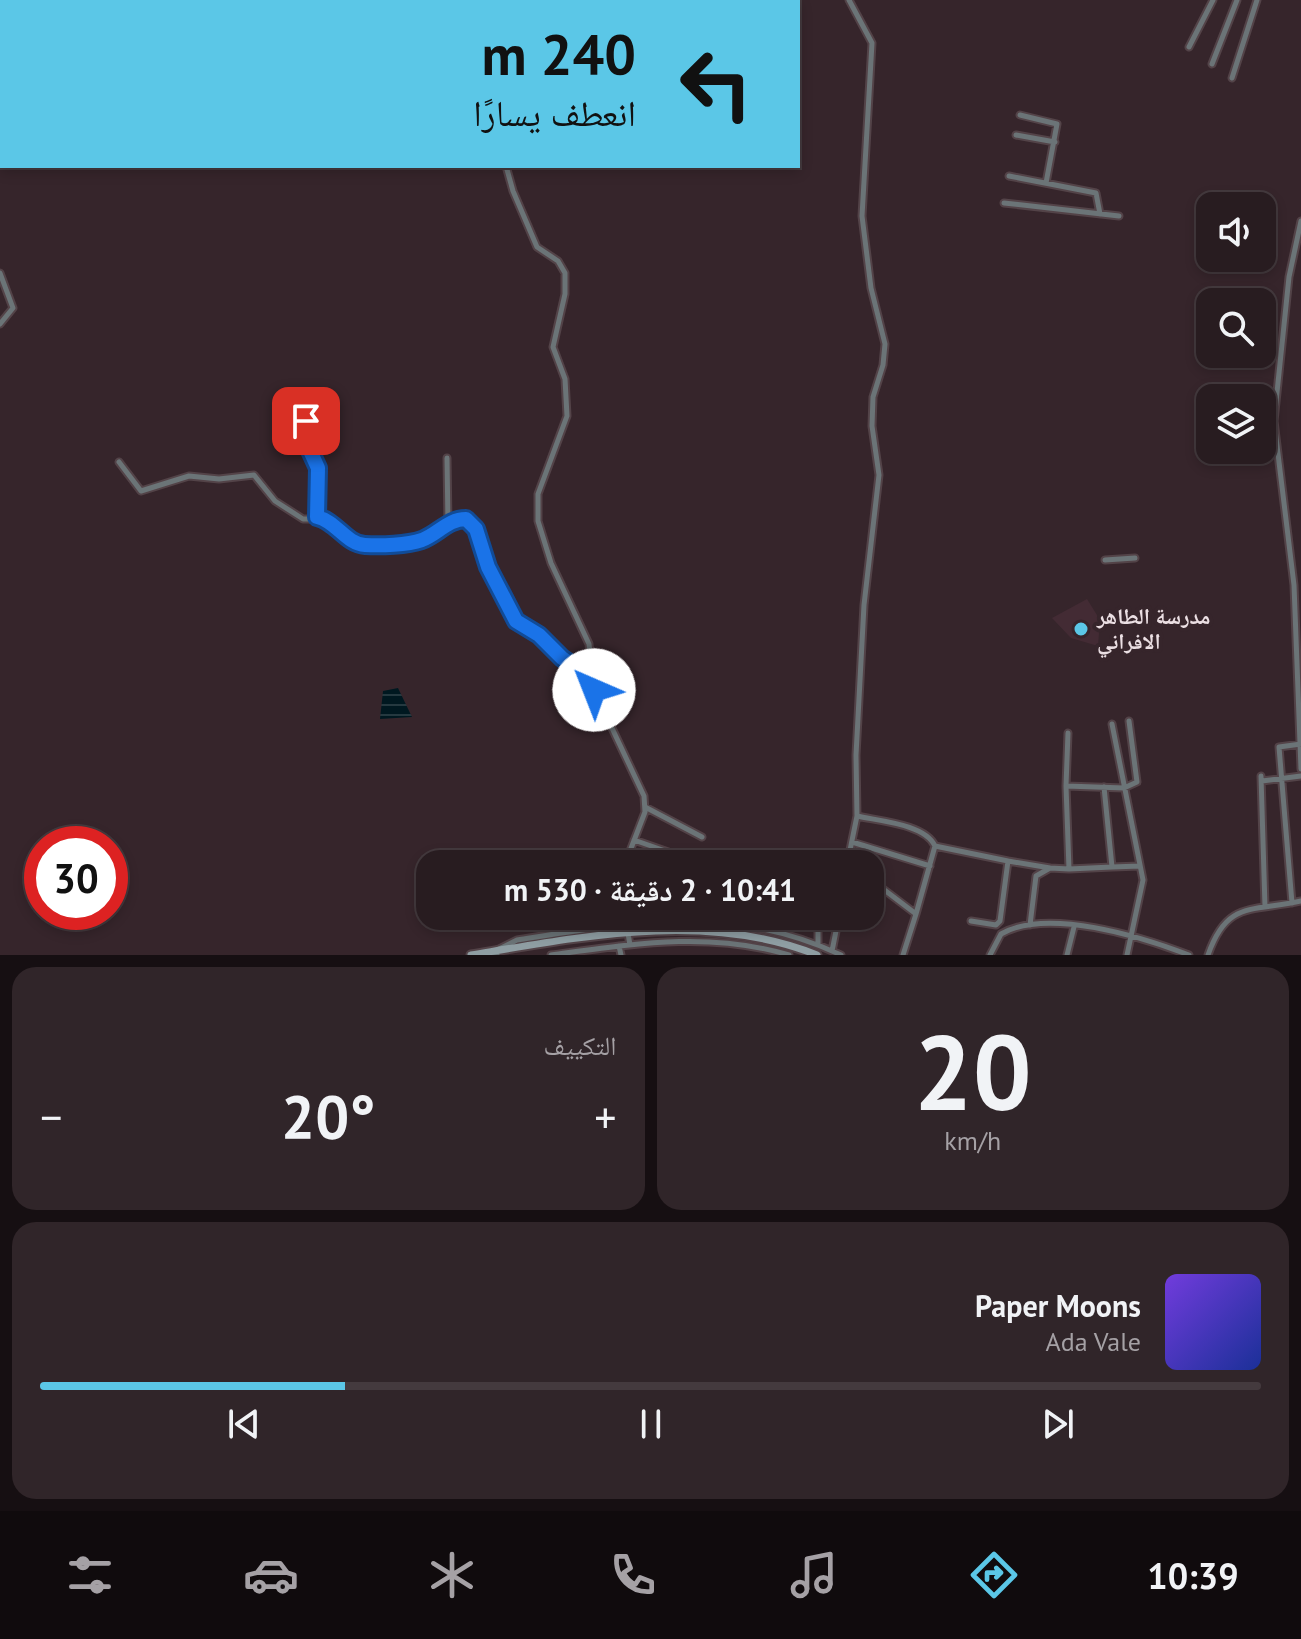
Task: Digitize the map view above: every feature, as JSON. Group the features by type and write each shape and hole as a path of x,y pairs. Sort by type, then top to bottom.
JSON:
{"main road":[{"path":"471,955 628,934 691,930 773,940 817,955"},
{"path":"738,930 738,934"},
{"path":"773,930 778,953"},
{"path":"548,944 552,955"}],"street":[{"path":"849,0 872,43 862,216 871,288 885,344 883,365 873,397 872,426 879,468 864,605 856,755 857,816 850,850"},
{"path":"1189,47 1213,0"},
{"path":"1212,64 1237,0"},
{"path":"1232,78 1257,0"},
{"path":"1020,115 1057,124 1046,183"},
{"path":"1016,135 1055,142"},
{"path":"507,168 516,201 537,247 558,261 565,273 565,294 553,347 565,379 567,416 538,494 537,514 551,563 589,644 590,677 645,807 702,837"},
{"path":"1009,176 1096,193 1100,214"},
{"path":"1004,203 1119,216"},
{"path":"1301,221 1289,277 1275,386 1278,452 1294,585 1301,769"},
{"path":"0,273 13,308 0,324"},
{"path":"306,421 301,431 318,472 317,517"},
{"path":"447,458 448,524"},
{"path":"119,462 141,491 189,476 219,479 254,475 275,501 303,519 317,517 330,522 358,544 422,540 448,524 462,519 470,522 490,572 516,621 539,635 562,658 590,677"},
{"path":"1105,560 1135,558"},
{"path":"1066,786 1124,788 1137,784 1129,721"},
{"path":"1112,724 1143,880 1127,955"},
{"path":"1068,733 1069,869"},
{"path":"1292,903 1279,747 1300,744"},
{"path":"1265,907 1262,779 1301,776"},
{"path":"1104,787 1112,867"},
{"path":"630,850 645,807"},
{"path":"857,816 914,831 932,840 935,846 903,955"},
{"path":"634,840 662,850"},
{"path":"852,842 930,866"},
{"path":"935,846 1050,868 1140,866"},
{"path":"971,921 996,925 1000,921 1008,861"},
{"path":"1030,925 1035,879 1050,868"},
{"path":"884,890 916,914"},
{"path":"1208,955 1215,936 1227,918 1239,912 1301,901"},
{"path":"990,955 1001,934 1030,925 1074,927 1129,936 1189,955"},
{"path":"1067,955 1074,927"},
{"path":"495,953 510,941 586,930"},
{"path":"628,930 630,945"},
{"path":"773,930 841,955"},
{"path":"818,930 818,945"},
{"path":"832,951 836,930"},
{"path":"552,955 710,939 789,955"},
{"path":"619,946 621,955"}],"shaded area":[{"name":"مدرسة الطاهر الافراني","path":"1087,599 1100,620 1098,646 1071,638 1052,618"}],"water":[{"path":"398,688 412,717 380,719 383,691"}],"place":[{"name":"مدرسة الطاهر الافراني","path":"1081,629"}],"route":[{"path":"306,421 301,431 318,472 317,517 330,522 358,544 367,545 422,540 452,522 466,519 476,529 488,567 512,616 519,625 539,635 576,670 590,677 594,690"}]}
